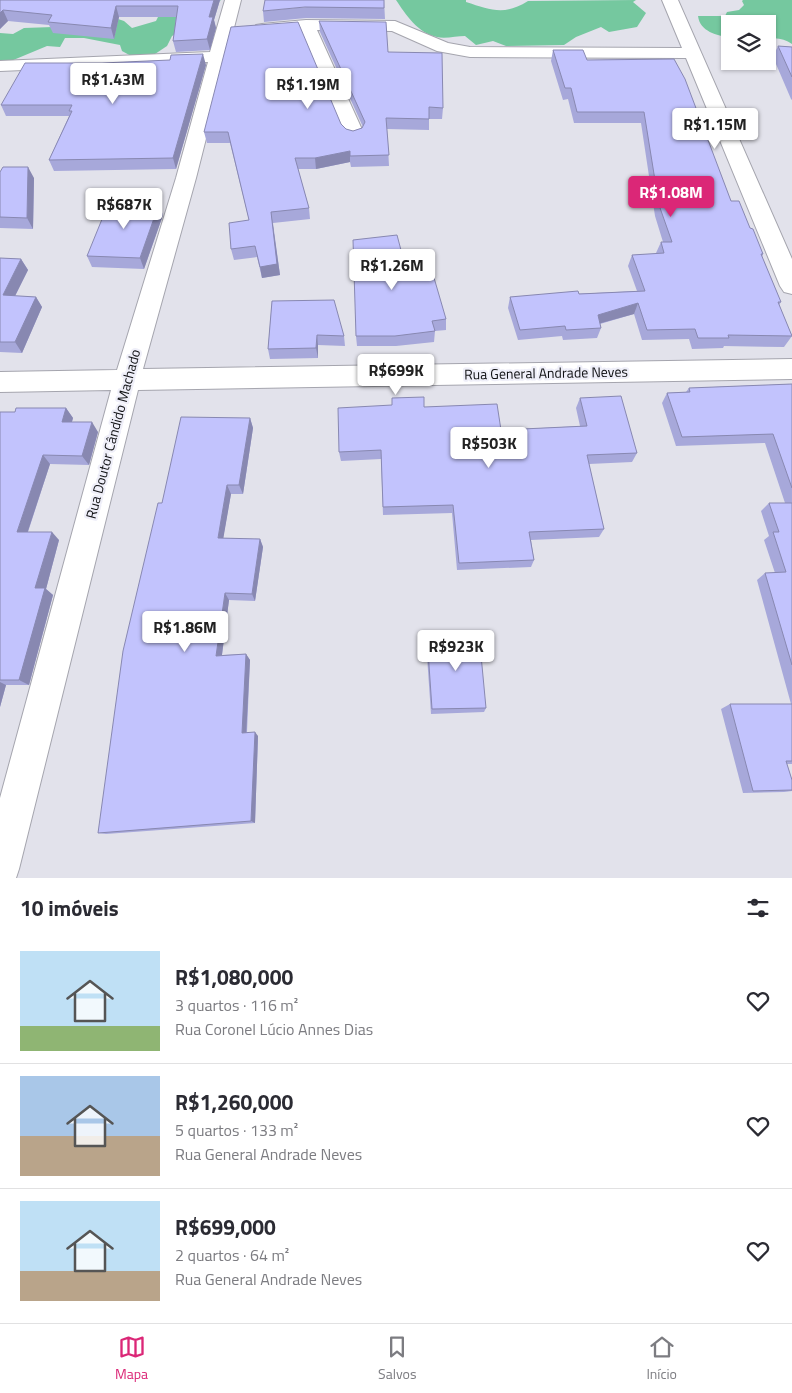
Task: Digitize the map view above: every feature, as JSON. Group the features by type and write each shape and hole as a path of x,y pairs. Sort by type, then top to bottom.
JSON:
{"street":[{"name":"Rua Doutor Cândido Machado","path":"0,869 127,380 234,0"},
{"path":"670,0 792,286"},
{"path":"306,25 354,134"},
{"path":"0,66 222,44 306,25 395,26 444,47 470,52 693,53"},
{"name":"Rua General Andrade Neves","path":"0,382 792,369"}],"green space":[{"path":"150,0 221,0 187,27 172,36 167,46 155,54 133,57 122,51 120,45 84,38 65,38 60,47 47,46 11,61 0,61 0,33 13,34 24,28 53,27 115,18 124,21 132,28 156,21 160,13"},
{"path":"396,0 466,0 466,2 490,9 504,10 512,9 528,1 636,0 633,2 646,13 637,27 609,32 601,27 576,37 564,45 506,46 493,41 476,45 465,36 440,38 424,32 408,17"},
{"path":"792,0 792,44 776,38 776,15 726,15 727,12 739,10 744,5 742,1"},
{"path":"698,16 721,16 721,36 710,32 702,26"}],"building":[{"path":"0,0 214,0 209,17 213,17 207,39 173,41 178,6 116,6 111,28 48,22 52,15 3,10 0,13"},
{"path":"265,0 384,0 384,8 305,7 263,11"},
{"path":"319,21 386,22 388,52 442,53 443,108 429,107 429,119 386,118 389,155 350,156 350,151 315,158 295,158 309,208 271,212 277,264 260,267 255,246 231,249 229,223 249,220 228,132 204,132 231,27 298,22 341,124 346,129 353,131 362,128 365,122"},
{"path":"778,46 792,47 792,77"},
{"path":"553,50 583,50 587,60 674,59 685,79 731,201 739,201 750,228 753,229 781,302 778,302 792,336 728,335 729,338 698,338 695,329 647,330 638,303 598,315 601,328 566,330 565,326 520,330 510,297 578,291 579,294 645,291 632,255 664,253 661,242 672,242 659,205 644,112 577,112 571,88 565,88"},
{"path":"203,54 173,158 49,160 72,111 69,111 72,105 1,105 25,63 102,63 170,60 171,55"},
{"path":"3,167 28,167 27,218 0,217 0,172"},
{"path":"109,202 159,204 140,258 87,256"},
{"path":"397,235 406,269 430,264 446,319 432,321 435,331 395,336 356,336 353,240"},
{"path":"0,258 21,259 3,295 36,297 15,342 0,342"},
{"path":"334,300 344,336 317,335 316,348 268,349 272,301"},
{"path":"792,384 792,488 773,434 682,437 667,393 690,392 689,388"},
{"path":"621,396 637,453 587,455 604,529 529,532 534,560 459,563 453,505 383,507 381,450 339,452 338,408 392,405 392,398 424,397 424,407 497,404 501,430 587,426 580,398"},
{"path":"16,408 66,408 62,422 92,422 82,456 43,455 17,532 52,532 35,588 45,588 19,680 0,680 0,412 15,412"},
{"path":"181,417 250,418 239,485 227,485 218,538 260,539 252,594 225,593 216,656 246,654 242,733 255,732 251,821 98,833 123,651 158,503 162,503"},
{"path":"769,503 792,503 792,665 765,573 786,572 773,532 779,532"},
{"path":"479,634 486,708 432,709 427,636"},
{"path":"730,704 792,704 792,761 786,761 792,780 792,790 753,791"}]}
